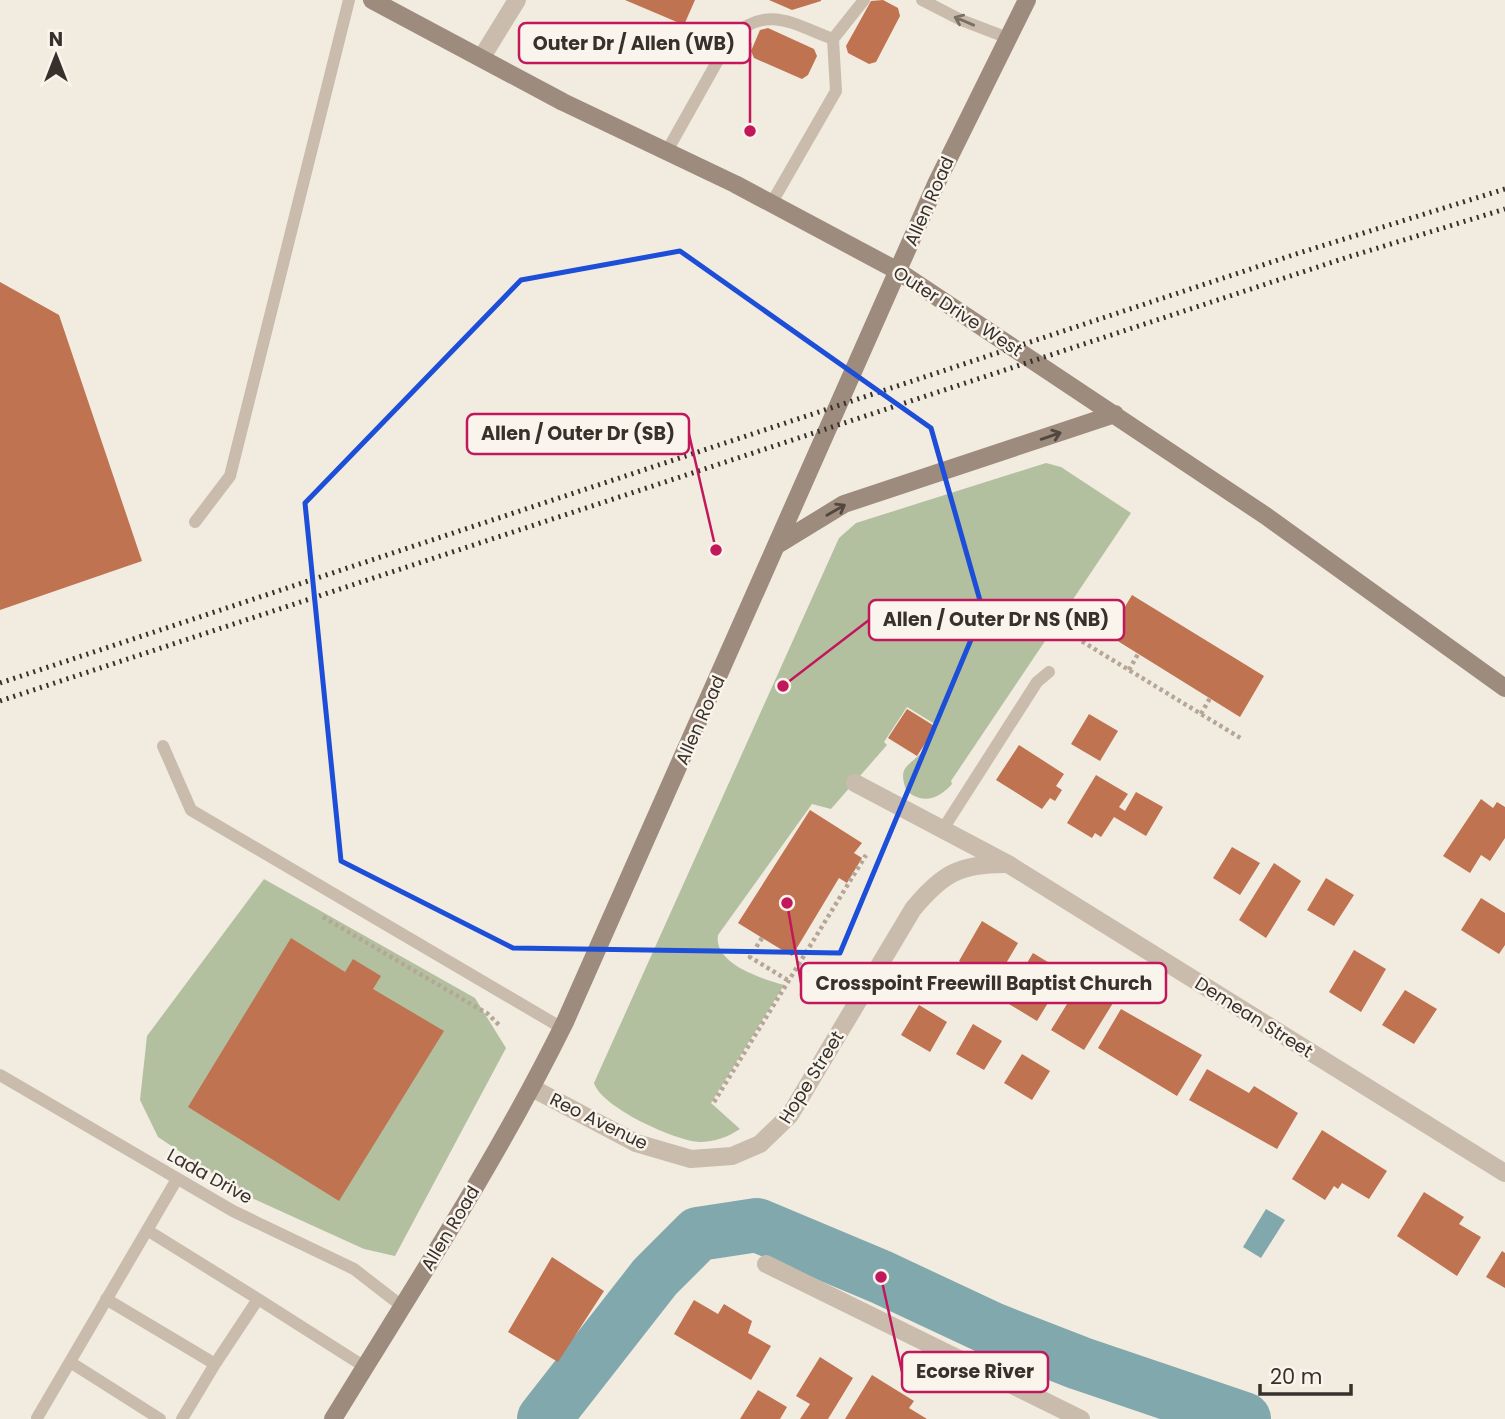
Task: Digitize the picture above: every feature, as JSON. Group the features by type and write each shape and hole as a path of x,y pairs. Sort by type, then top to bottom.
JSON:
{"main road":[{"name":"Outer Drive West","path":"372,0 563,102 667,150 898,271 1265,516 1505,688"},
{"name":"Allen Road","path":"333,1419 403,1307 532,1088 562,1028 940,175 1027,0"},
{"path":"777,545 844,504 1115,414"}],"street":[{"path":"482,57 517,0"},
{"name":"Demean Street","path":"855,783 1008,864 1505,1174"},
{"name":"Hope Street","path":"748,1149 773,1135 790,1115 913,909 934,884 958,869 975,864 1008,864"},
{"name":"Reo Avenue","path":"532,1088 636,1143 691,1158 732,1156 748,1149"},
{"path":"766,1264 1081,1419"}],"lane":[{"path":"195,522 230,476 349,0"},
{"path":"771,204 836,91 834,39 864,0"},
{"path":"922,0 961,20 1008,38"},
{"path":"667,150 731,37 748,22 774,18 834,39"},
{"path":"943,829 1037,682 1049,672"},
{"path":"163,746 191,810 562,1028"},
{"name":"Lada Drive","path":"0,1074 233,1210 354,1269 403,1307"},
{"path":"37,1418 177,1179"},
{"path":"147,1230 365,1367"},
{"path":"106,1299 215,1364"},
{"path":"182,1419 258,1299"},
{"path":"69,1362 160,1419"}],"path":[{"path":"1070,634 1241,739"},
{"path":"1129,670 1139,654"},
{"path":"1201,714 1210,698"},
{"path":"714,1102 866,855"},
{"path":"323,917 488,1014 501,1027"},
{"path":"762,938 750,957 789,981"}],"highlighted area":[{"path":"680,251 931,428 983,611 840,953 513,948 341,861 305,503 521,280"}],"green space":[{"path":"1046,463 1061,467 1131,513 951,781 952,784 942,793 924,799 906,790 904,770 924,750 938,726 907,707 884,742 887,745 831,809 812,804 718,935 723,954 731,962 764,979 784,985 711,1103 740,1129 721,1138 700,1142 674,1136 624,1112 610,1102 594,1083 839,538 856,523"},
{"path":"264,879 475,998 506,1048 395,1256 364,1249 245,1195 158,1137 140,1100 147,1036"}],"water":[{"path":"1266,1209 1285,1220 1261,1258 1243,1247"}],"building":[{"path":"625,0 695,0 684,25"},
{"path":"769,0 821,0 821,1 792,10"},
{"path":"883,0 898,8 900,16 876,62 869,64 848,53 846,46 871,1"},
{"path":"768,28 814,49 817,56 808,75 802,79 754,58 751,51 760,30"},
{"path":"0,282 59,315 142,561 0,610"},
{"path":"1132,595 1264,676 1240,717 1108,635"},
{"path":"907,709 936,727 917,756 888,738"},
{"path":"1089,714 1118,731 1100,761 1071,744"},
{"path":"1019,745 1064,774 1056,786 1062,790 1055,801 1050,798 1042,809 996,780"},
{"path":"1096,775 1128,794 1119,807 1125,811 1136,792 1163,807 1146,836 1114,817 1101,837 1095,833 1092,838 1067,823"},
{"path":"1481,799 1493,808 1497,802 1505,807 1505,838 1490,861 1481,855 1470,873 1443,856"},
{"path":"810,810 862,843 854,853 862,858 847,883 839,878 792,956 738,923"},
{"path":"1232,847 1260,863 1240,895 1213,878"},
{"path":"1274,863 1301,881 1266,938 1239,920"},
{"path":"1326,878 1354,895 1334,926 1307,910"},
{"path":"1481,898 1505,913 1505,945 1499,954 1461,930"},
{"path":"982,921 1018,943 995,982 959,961"},
{"path":"291,938 345,972 353,959 381,976 373,989 444,1031 339,1201 188,1107"},
{"path":"1354,950 1386,969 1361,1012 1329,992"},
{"path":"1033,953 1066,973 1037,1021 1004,1001"},
{"path":"1080,983 1113,1003 1084,1050 1051,1030"},
{"path":"1405,990 1437,1009 1414,1044 1382,1025"},
{"path":"919,1005 947,1022 930,1052 901,1035"},
{"path":"1121,1009 1202,1055 1177,1096 1098,1048"},
{"path":"973,1024 1002,1041 984,1070 956,1054"},
{"path":"1022,1054 1050,1071 1032,1100 1004,1083"},
{"path":"1207,1069 1249,1093 1254,1086 1298,1113 1277,1149 1189,1100"},
{"path":"1322,1130 1387,1171 1369,1199 1342,1183 1338,1189 1334,1186 1325,1200 1292,1179"},
{"path":"1424,1192 1464,1217 1459,1224 1481,1237 1457,1276 1397,1236"},
{"path":"1502,1251 1505,1253 1505,1288 1486,1277"},
{"path":"552,1257 604,1291 558,1362 508,1332"},
{"path":"694,1300 718,1314 724,1304 752,1321 748,1333 771,1346 751,1380 674,1334"},
{"path":"820,1357 853,1378 828,1419 800,1419 810,1404 796,1396"},
{"path":"872,1375 914,1401 909,1408 927,1419 845,1419"},
{"path":"758,1390 787,1407 780,1419 740,1419"}],"waterway":[{"path":"544,1419 655,1277 698,1234 757,1225 881,1277 992,1329 1079,1363 1244,1419"}],"railway":[{"path":"0,683 1296,254 1505,189"},
{"path":"0,701 1345,258 1505,209"}],"place":[{"name":"Outer Dr / Allen (WB)","path":"750,131"},
{"name":"Allen / Outer Dr (SB)","path":"716,550"},
{"name":"Allen / Outer Dr NS (NB)","path":"783,686"},
{"name":"Crosspoint Freewill Baptist Church","path":"787,903"},
{"name":"Ecorse River","path":"881,1277"}]}
